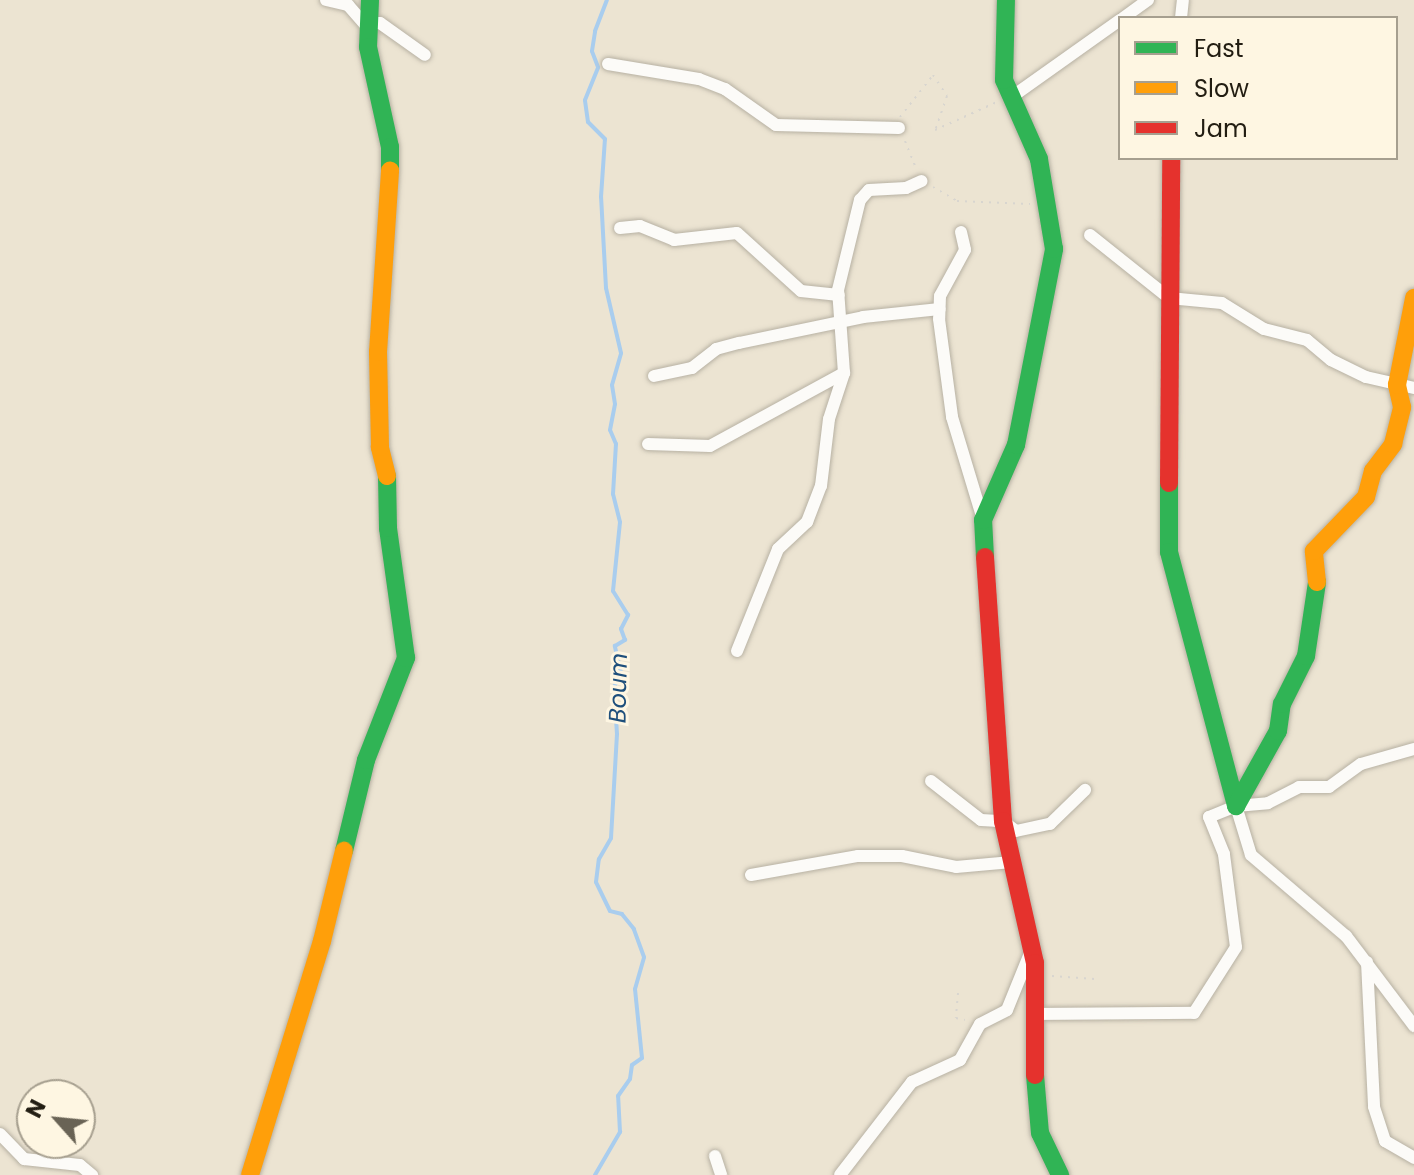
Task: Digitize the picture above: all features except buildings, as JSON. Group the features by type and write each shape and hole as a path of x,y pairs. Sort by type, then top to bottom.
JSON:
{"street":[{"path":"326,0 348,5 371,27"},
{"path":"250,1175 322,941 366,760 406,658 388,528 390,486 380,447 378,352 389,228 390,147 368,47 370,0"},
{"path":"983,520 1016,445 1051,280 1054,249 1043,206 1039,159 1004,80 1006,0"},
{"path":"1125,16 1148,0"},
{"path":"1013,96 1118,21"},
{"path":"371,27 380,23 425,55"},
{"path":"608,64 699,79 725,89 776,125 899,128"},
{"path":"1171,160 1169,552 1236,806 1251,855 1346,936 1414,1026"},
{"path":"737,651 778,549 807,522 821,486 829,419 844,373 839,295 860,200 869,190 906,188 922,181"},
{"path":"620,228 640,226 674,240 737,233 767,255 771,267 792,285 815,295 839,295"},
{"path":"961,232 965,250 940,296 940,309 952,417 983,520 1003,821 1033,956 1035,1105 1040,1133 1060,1175"},
{"path":"1090,235 1169,298 1200,297 1222,303 1264,329 1307,340 1331,360 1366,377 1406,387"},
{"path":"1236,806 1278,731 1282,704 1306,656 1318,597 1314,551 1366,497 1373,471 1393,444 1406,387 1414,298"},
{"path":"654,376 692,368 716,349 842,325 863,317 940,309"},
{"path":"648,444 710,446 844,373"},
{"path":"1036,1014 1194,1013 1236,947 1224,854 1209,817 1236,806 1268,803 1299,787 1329,787 1361,764 1414,749"},
{"path":"931,781 981,820 1003,821 1016,831 1050,824 1085,790"},
{"path":"751,875 858,856 902,856 956,867 1012,862"},
{"path":"840,1175 912,1082 960,1060 980,1024 1007,1010 1033,956"},
{"path":"1367,962 1374,1107 1385,1141 1414,1158"},
{"path":"0,1134 24,1159 80,1165 92,1175"},
{"path":"715,1156 721,1175"}],"path":[{"path":"1013,96 935,130 947,96 933,75 898,119 899,128 922,181 957,201 1043,206"},
{"path":"1033,956 1050,976 1095,979"},
{"path":"958,993 956,1018 980,1024"}],"waterway":[{"name":"Boum","path":"595,1175 620,1132 618,1096 630,1079 632,1065 642,1058 635,989 644,957 634,929 622,914 610,911 596,882 599,859 611,838 617,734 614,687 621,673 615,646 625,640 621,629 628,615 613,591 620,522 613,494 616,444 610,430 615,404 612,385 621,353 606,288 601,197 605,139 588,122 585,100 598,67 592,51 595,31 607,0"}],"traffic: fast":[{"path":"370,0 368,47 390,147 390,170"},
{"path":"985,557 983,520 1016,445 1054,249 1039,159 1004,80 1006,0"},
{"path":"344,851 366,760 406,658 388,528 387,476"},
{"path":"1169,483 1169,552 1236,806 1278,731 1282,704 1306,656 1317,582"},
{"path":"1035,1075 1040,1133 1060,1175"}],"traffic: slow":[{"path":"387,476 380,447 378,352 390,170"},
{"path":"1317,582 1314,551 1366,497 1373,471 1393,444 1402,407 1397,385 1414,298"},
{"path":"250,1175 322,941 344,851"}],"traffic: jam":[{"path":"1169,483 1171,160"},
{"path":"985,557 1003,821 1035,963 1035,1075"}]}
